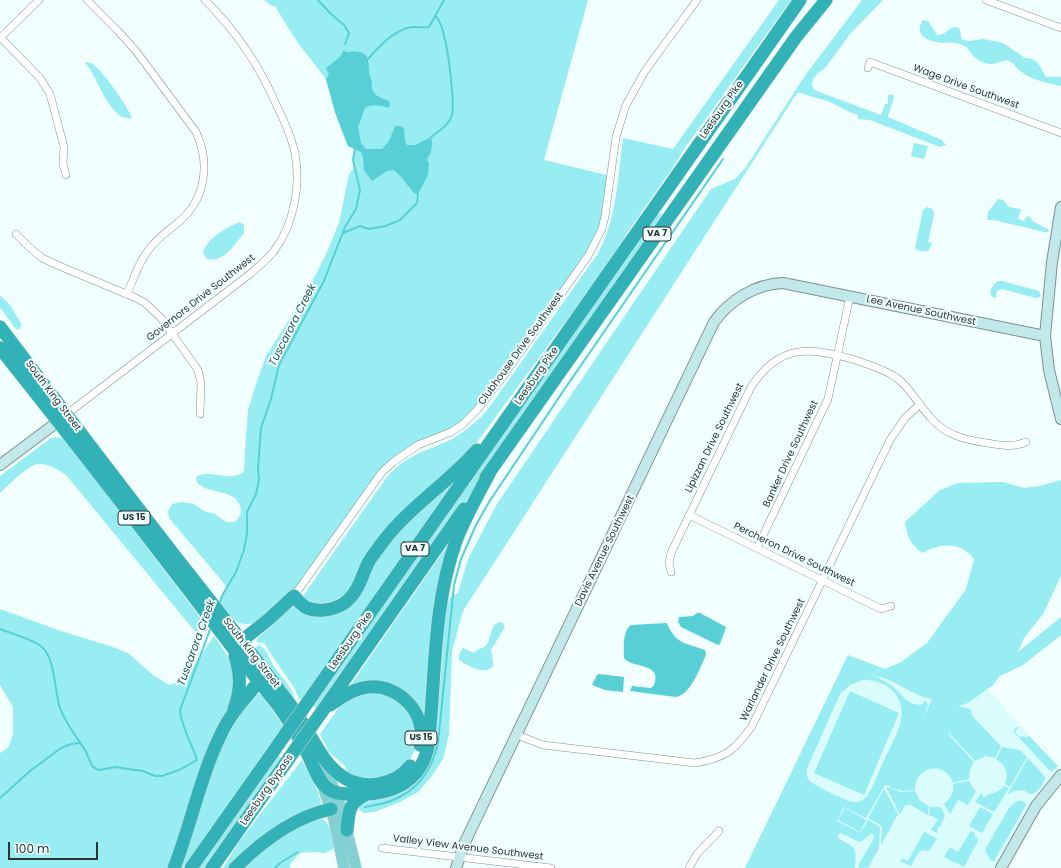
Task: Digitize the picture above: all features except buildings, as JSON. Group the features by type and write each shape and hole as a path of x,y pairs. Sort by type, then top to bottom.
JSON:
{"highway":[{"name":"Leesburg Pike","path":"273,752 800,0"},
{"name":"Leesburg Pike","path":"321,713 796,37 826,0"},
{"name":"South King Street","path":"0,327 62,418 212,611 223,623 260,683 292,727 322,783"},
{"name":"South King Street","path":"0,348 62,418"},
{"path":"294,596 304,606 316,610 335,608 351,598 357,589 373,554 390,532 468,460 518,403"},
{"path":"347,830 348,814 351,805 357,798 392,790 403,784 420,766 427,753 437,630 446,574 462,527 491,470"},
{"name":"Clubhouse Drive Southwest","path":"237,645 294,596"},
{"path":"223,623 244,628 260,626"},
{"path":"257,661 253,648 253,642 255,633 260,626"},
{"path":"174,868 208,762 232,715 238,698 240,671 237,645"},
{"name":"South King Street","path":"237,645 257,661 280,690 298,715 320,754"},
{"path":"232,715 255,686 260,683 270,683 280,690"},
{"name":"US 15","path":"320,754 332,768 345,779 359,784 383,783 392,780 409,768 417,755 421,736 418,717 413,707 396,693 382,688 370,687 354,691 345,695 321,713"},
{"name":"Leesburg Bypass","path":"212,868 321,713"},
{"name":"Leesburg Bypass","path":"191,868 273,752"},
{"path":"322,783 327,789 335,792 365,795"},
{"path":"235,868 276,834 309,815 331,809"}],"main road":[{"name":"South King Street","path":"320,754 335,792 347,830 356,868"},
{"name":"South King Street","path":"322,783 331,809 344,868"}],"street":[{"path":"40,0 0,38 40,78 50,94 63,145 63,164 66,175"},
{"path":"87,0 117,30 140,57 196,132 204,153 203,185 193,206 185,216 165,232 149,249 141,262 127,294"},
{"name":"Governors Drive Southwest","path":"62,418 250,274 273,251 288,225 293,211 297,179 295,152 276,103 253,58 236,34 205,0"},
{"name":"Clubhouse Drive Southwest","path":"294,596 382,472 393,462 418,445 431,441 457,429 477,410 504,375 588,256 602,228 616,137 626,105 645,71 698,0"},
{"path":"986,0 1061,28"},
{"name":"Wage Drive Southwest","path":"868,68 870,62 1061,133"},
{"path":"1061,207 1052,262 1045,336 1049,370 1061,419"},
{"path":"16,234 28,247 42,258 127,294 145,303 154,311 161,318 198,370 201,383 200,414"},
{"name":"Davis Avenue Southwest","path":"456,868 465,842 714,322 731,303 756,288 778,283 797,285"},
{"name":"Lee Avenue Southwest","path":"797,285 1045,336"},
{"name":"Banker Drive Southwest","path":"757,548 828,399 850,296"},
{"name":"Lipizzan Drive Southwest","path":"671,572 669,563 671,553 750,387 758,377 778,359 791,353 816,351 837,354 873,366 896,377 905,385 930,418 952,435 964,439 1010,446 1026,442"},
{"name":"Warlander Drive Southwest","path":"517,734 543,744 695,763 710,761 723,756 741,742 752,726 890,440 905,418 920,404"},
{"path":"0,465 62,418"},
{"name":"Percheron Drive Southwest","path":"689,515 881,609 891,606"},
{"path":"1001,868 1036,806 1061,775"},
{"path":"689,868 697,854 719,831"},
{"name":"Valley View Avenue Southwest","path":"382,848 551,868"}],"shaded area":[{"path":"264,0 588,0 544,160 611,176 595,244 477,410 451,432 393,462 294,596 254,623 242,624 230,616 219,603 227,587 169,518 168,511 172,504 182,502 194,504 204,511 215,514 226,522 235,522 240,515 241,508 233,497 199,485 196,480 197,476 209,474 232,476 244,472 248,410 255,387 266,356 308,290 327,252 339,223 349,174 354,168 353,160 355,149 348,146 345,139 335,112 326,79 298,43 276,8 277,7 272,6"},
{"path":"779,0 791,0 682,152 676,163 625,236 618,250 472,449 390,523 347,593 333,601 325,603 309,603 303,597 305,593 387,477 408,459 457,436 486,412 599,252 610,225 613,211 623,138 673,149"},
{"path":"862,0 883,0 851,33 825,68 813,79 813,89 881,115 885,104 888,104 888,95 892,94 894,97 888,117 942,140 946,145 940,147 870,120 858,119 858,115 828,101 802,93 797,93 463,611 452,651 449,734 443,759 431,777 418,792 400,802 374,812 364,813 359,809 360,805 408,789 424,774 433,740 438,707 446,606 451,597 458,593 468,559 497,504 711,189 735,179 746,167 804,77"},
{"path":"923,20 928,21 937,35 956,27 960,29 963,40 970,41 983,39 1003,43 1025,58 1032,59 1038,63 1046,77 1061,77 1061,86 1030,77 1020,71 1009,61 987,64 977,59 967,47 956,43 931,41 921,33 920,25"},
{"path":"344,50 346,52 362,53 366,56 372,81 372,89 376,95 389,101 390,105 388,108 376,105 365,108 358,127 361,143 366,149 382,149 389,141 395,126 404,128 405,141 407,145 415,145 431,137 432,148 427,158 429,164 428,175 418,194 414,193 394,170 387,171 372,181 364,170 361,152 348,146 335,112 326,79 329,74 326,68 340,57"},
{"path":"85,62 91,63 108,80 132,118 124,117 117,113 111,106"},
{"path":"914,143 928,146 924,159 911,156"},
{"path":"998,199 1003,200 1009,207 1021,209 1018,219 1024,221 1026,217 1029,216 1034,222 1048,229 1049,232 994,220 987,220 988,212"},
{"path":"927,207 933,209 934,215 928,242 932,243 929,250 922,251 915,248 923,210"},
{"path":"660,213 662,214 661,217 643,248 330,696 318,710 313,705 646,228"},
{"path":"240,222 244,225 244,233 232,248 224,256 213,260 207,259 203,253 208,243 223,230"},
{"path":"998,281 1039,291 1041,296 1036,298 1002,289 997,291 996,298 991,296 991,289"},
{"path":"0,295 10,305 22,325 18,330 0,307"},
{"path":"56,437 64,439 70,444 206,625 198,635 66,475 48,465 37,464 22,473 0,493 0,476 51,438"},
{"path":"458,477 301,700 298,697 294,687 264,643 256,642 258,638 290,608 294,607 334,612 383,545"},
{"path":"1061,480 1061,576 1043,614 1024,638 1018,652 1061,617 1061,635 1023,665 1000,676 993,685 968,703 958,706 970,709 973,717 1001,746 995,758 986,756 975,761 950,734 951,729 949,735 974,762 970,769 969,779 953,783 944,771 931,769 925,771 920,776 916,782 915,790 904,791 890,788 890,786 885,785 866,818 844,807 837,821 860,833 868,820 880,827 879,848 868,868 859,868 859,864 874,838 872,833 859,842 841,833 839,834 838,838 852,846 854,849 856,856 855,868 745,868 848,655 885,669 901,662 927,643 966,589 974,559 969,553 956,547 942,546 935,547 922,553 910,539 905,522 940,490 958,483 1003,482 1024,488 1039,486","holes":["865,673 887,679 920,696 932,699 923,719 928,705 927,702 924,701 923,704 918,705 909,702 890,684 880,678","863,680 879,682 886,686 897,697 902,711 898,730 872,788 867,796 862,800 853,802 841,798 812,783 807,775 807,771 840,694 850,685"]},
{"path":"461,526 453,545 427,723 399,693 347,690"},
{"path":"0,609 128,653 153,675 169,685 184,680 214,636 228,657 234,678 233,696 169,868 0,868 0,753 8,748 13,735 13,707 0,685"},
{"path":"700,613 726,627 720,644 718,645 681,627 678,622 679,617 693,616"},
{"path":"500,622 503,623 505,627 491,650 493,667 480,670 459,660 459,654 463,648 474,653 486,646 494,625"},
{"path":"667,623 670,630 682,642 705,650 706,655 691,686 681,695 676,697 630,691 632,686 651,688 654,685 656,678 651,669 633,664 624,658 624,640 626,631 631,625"},
{"path":"258,645 266,652 276,670 291,689 295,700 257,651 256,648"},
{"path":"844,664 981,682 1061,770 1061,775 1001,868 745,868"},
{"path":"599,674 624,677 623,692 605,690 592,685"},
{"path":"850,691 899,713 864,795 814,773"},
{"path":"374,692 393,697 413,715 417,740 415,750 407,765 383,780 349,777 345,766 329,752 320,734 340,706 357,694"},
{"path":"257,694 262,695 283,726 183,868 177,868 213,763 233,722"},
{"path":"1017,727 1019,727 1015,732 1020,737 1025,736 1025,738 1029,736 1058,766 1052,771 1049,770 1014,732"},
{"path":"1002,747 1020,750 1027,757 1010,787 1005,784 1007,777 1006,770 996,759"},
{"path":"278,755 283,760 208,868 196,868"},
{"path":"1028,758 1045,777 1042,785 1038,790 1031,794 1018,790 1007,795"},
{"path":"302,760 317,789 322,806 229,868 223,868 239,842"},
{"path":"969,781 976,791 968,805 958,800 950,814 944,804 952,795 953,784"},
{"path":"1004,786 1009,788 994,812 975,802 981,793 984,798 1002,789"},
{"path":"886,787 901,792 915,791 920,801 929,806 928,815 909,804 907,806 905,805 900,814"},
{"path":"884,789 898,814 881,845 882,826 868,818"},
{"path":"1017,801 1022,801 1026,804 1025,807 994,861 991,861 986,852 986,848 1009,808"},
{"path":"930,807 941,807 945,816 937,830 937,833 931,830 938,819 929,815"},
{"path":"980,807 993,814 982,833 969,826"},
{"path":"845,808 866,820 860,832 838,820"},
{"path":"321,818 325,821 329,828 335,848 325,853 300,853 291,863 290,868 241,868 274,841 314,819"},
{"path":"971,831 975,833 975,837 977,837 978,841 964,867 944,857 950,847 958,852"},
{"path":"924,832 938,839 929,851 923,850 918,853 911,866 900,861 902,858 908,861"}],"waterway":[{"name":"Tuscarora Creek","path":"318,0 344,25 349,33 345,44"},
{"path":"368,59 386,41 401,30 410,27 429,27 444,0"},
{"path":"431,137 449,122 453,109 451,76 446,43 442,28 436,16"},
{"name":"Tuscarora Creek","path":"219,604 236,572 244,550 247,533 247,512 256,494 259,480 258,469 261,428 271,399 279,365 324,281 345,227 356,209 360,190 353,160 355,149"},
{"path":"365,807 390,801 410,791 423,778 432,761 438,743 454,585 461,559 476,525 489,502 564,390 723,159"},
{"path":"343,233 360,226 369,229 385,226 400,220 417,203 418,194"},
{"path":"0,629 38,644 47,653 52,668 62,714 85,750 93,767 99,770 115,767 143,771 155,776 162,776 179,770 197,760 184,729 180,710 211,627"},
{"path":"0,798 30,771 61,748 71,744 80,743"},
{"path":"275,868 280,863 298,852"}]}
